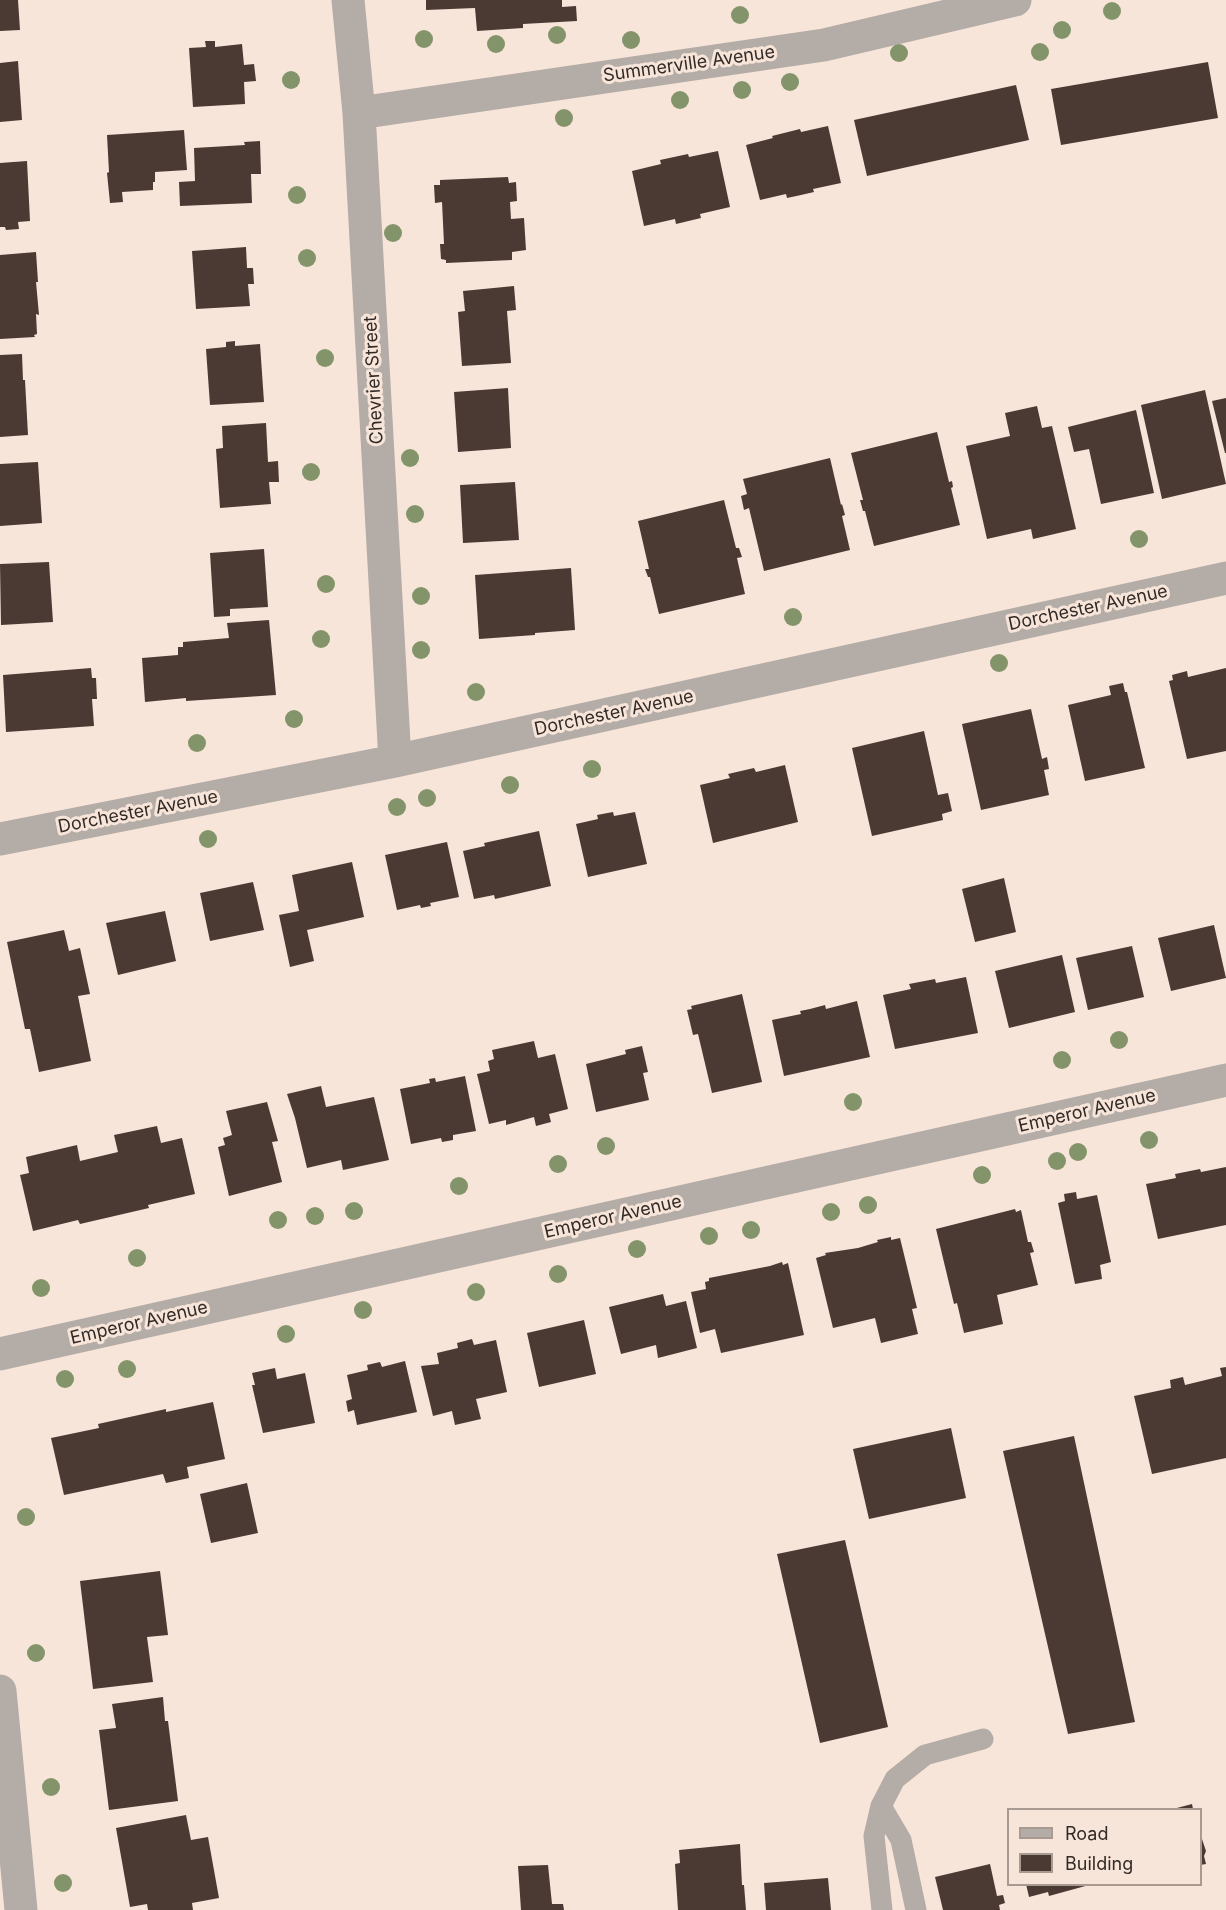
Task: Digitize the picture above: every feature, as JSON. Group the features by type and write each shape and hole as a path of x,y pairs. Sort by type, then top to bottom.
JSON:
{"street":[{"name":"Chevrier Street","path":"348,0 359,113 395,761"},
{"name":"Summerville Avenue","path":"359,113 824,45 1015,0"},
{"name":"Dorchester Avenue","path":"0,839 395,761 1226,578"},
{"name":"Emperor Avenue","path":"0,1354 1226,1080"},
{"path":"0,1691 21,1910"}],"lane":[{"path":"882,1910 874,1836 881,1806 895,1779 925,1755 983,1739"},
{"path":"881,1806 901,1840 916,1910"}],"building":[{"path":"0,0 18,0 20,30 0,31"},
{"path":"426,0 562,0 562,7 576,6 577,21 523,24 523,28 477,31 475,8 426,10"},
{"path":"205,41 215,41 215,47 242,44 244,65 254,64 256,81 244,82 245,104 193,107 189,48 206,47"},
{"path":"18,61 22,120 0,122 0,63"},
{"path":"1208,62 1218,118 1061,145 1051,89"},
{"path":"1016,85 1029,140 867,176 854,120"},
{"path":"828,126 841,183 787,198 786,194 760,200 746,145 800,129 801,132"},
{"path":"184,130 187,170 155,172 153,190 122,192 123,202 110,203 107,135"},
{"path":"260,141 261,174 251,174 252,203 180,206 179,182 195,181 194,148 245,145 244,142"},
{"path":"718,151 730,207 700,214 701,218 676,224 675,219 644,226 632,171 661,164 660,160"},
{"path":"27,161 30,221 18,222 19,229 6,230 5,227 0,227 0,163"},
{"path":"508,177 509,183 516,182 517,201 510,202 511,219 524,218 526,250 512,252 512,260 446,263 446,260 441,259 440,244 444,244 442,202 435,203 434,185 440,185 440,180"},
{"path":"246,247 247,268 253,268 254,284 248,284 250,306 196,309 192,251"},
{"path":"36,252 39,315 36,314 37,334 34,335 35,337 0,339 0,255"},
{"path":"514,286 516,310 507,311 511,363 462,366 458,312 465,311 463,291"},
{"path":"235,341 235,346 260,344 264,402 210,405 206,349 226,347 226,342"},
{"path":"22,354 28,435 0,437 0,355"},
{"path":"508,388 511,448 458,452 454,392"},
{"path":"1205,390 1226,484 1162,499 1141,405"},
{"path":"1226,398 1226,453 1225,453 1212,401"},
{"path":"1037,406 1042,428 1052,426 1076,529 1033,539 1031,529 987,539 966,446 1010,436 1005,413"},
{"path":"1136,410 1154,493 1101,504 1089,449 1074,452 1068,427"},
{"path":"266,423 268,462 278,461 279,482 269,482 271,504 220,508 216,449 223,448 222,426"},
{"path":"937,432 949,482 952,481 953,487 951,488 960,525 874,546 860,500 863,500 851,453"},
{"path":"830,458 845,515 842,516 850,550 764,571 749,508 744,510 741,496 747,494 743,479"},
{"path":"38,462 42,523 0,526 0,464"},
{"path":"515,482 519,540 463,543 460,485"},
{"path":"724,500 736,548 739,548 742,557 737,558 745,594 659,614 650,577 645,569 649,569 638,521"},
{"path":"264,549 268,607 230,609 230,616 214,617 210,553"},
{"path":"49,562 53,622 1,625 0,564"},
{"path":"571,568 575,630 479,639 475,575"},
{"path":"269,620 276,695 186,701 186,698 145,702 142,658 178,655 178,647 183,647 183,642 229,638 227,623"},
{"path":"91,668 92,678 96,678 97,699 92,699 94,726 6,732 3,675"},
{"path":"1226,668 1226,751 1187,759 1169,681 1173,680 1172,675 1187,671 1188,677"},
{"path":"1123,683 1145,768 1085,781 1068,705 1111,695 1109,686"},
{"path":"1031,709 1042,759 1047,757 1049,769 1044,770 1049,795 981,810 962,724"},
{"path":"924,731 938,795 948,793 952,811 942,814 943,820 872,836 852,748"},
{"path":"785,765 798,822 713,843 700,785 730,778 728,774 754,768 756,772"},
{"path":"613,812 614,816 635,812 647,864 588,877 576,824 598,819 597,815"},
{"path":"539,831 551,886 495,899 494,895 474,899 463,851 485,846 484,843"},
{"path":"447,842 459,897 430,903 431,906 421,908 420,905 397,910 385,855"},
{"path":"352,862 364,917 307,930 314,961 290,967 279,915 299,911 292,875"},
{"path":"1004,878 1016,932 975,942 962,889"},
{"path":"253,882 264,930 210,941 200,893"},
{"path":"165,911 176,961 118,975 106,923"},
{"path":"1214,925 1226,978 1171,991 1158,938"},
{"path":"64,930 69,951 80,948 90,994 78,996 91,1061 39,1072 30,1029 25,1029 7,942"},
{"path":"1132,946 1144,997 1088,1010 1076,958"},
{"path":"1062,955 1075,1012 1009,1028 995,971"},
{"path":"966,977 978,1033 895,1049 883,995 911,989 909,984 935,979 936,983"},
{"path":"742,994 762,1082 712,1093 698,1034 693,1035 687,1010 692,1009 691,1006"},
{"path":"857,1001 870,1057 784,1076 772,1020 801,1014 800,1011 825,1005 826,1009"},
{"path":"534,1041 538,1058 555,1054 568,1109 549,1114 551,1122 536,1126 534,1117 506,1125 506,1120 489,1124 477,1074 490,1071 488,1061 494,1059 492,1050"},
{"path":"642,1046 648,1072 643,1073 649,1100 596,1112 586,1064 626,1054 625,1050"},
{"path":"465,1076 476,1131 453,1135 453,1140 442,1142 441,1138 411,1144 400,1089 430,1083 429,1079 435,1078 436,1082"},
{"path":"321,1086 326,1107 374,1097 389,1160 343,1170 341,1160 307,1168 287,1094"},
{"path":"267,1102 278,1141 272,1142 282,1182 229,1196 218,1147 225,1145 223,1138 232,1135 226,1111"},
{"path":"157,1126 161,1143 182,1138 195,1194 148,1205 149,1208 80,1224 78,1220 33,1231 20,1175 29,1173 26,1157 77,1145 80,1161 118,1152 114,1135"},
{"path":"1226,1167 1226,1225 1158,1239 1146,1184 1176,1178 1175,1174"},
{"path":"1076,1192 1077,1199 1097,1195 1111,1262 1100,1265 1102,1279 1075,1284 1058,1203 1065,1201 1064,1194"},
{"path":"1015,1209 1016,1212 1021,1210 1028,1242 1031,1242 1034,1252 1030,1253 1038,1285 997,1295 1003,1324 964,1333 957,1303 954,1304 936,1229"},
{"path":"891,1237 891,1240 900,1238 917,1308 912,1309 918,1334 881,1343 875,1318 833,1328 816,1258 826,1255 825,1253 858,1248"},
{"path":"782,1262 783,1265 788,1263 804,1335 721,1353 715,1329 700,1333 691,1292 706,1289 705,1282 709,1281 709,1278"},
{"path":"663,1294 666,1306 686,1301 697,1348 658,1358 656,1345 621,1354 609,1307"},
{"path":"584,1320 596,1374 539,1387 527,1333"},
{"path":"472,1339 474,1345 496,1340 507,1392 476,1399 481,1419 455,1425 452,1411 433,1416 421,1366 439,1364 437,1353 458,1348 457,1343"},
{"path":"405,1361 417,1412 357,1425 354,1410 348,1412 346,1401 352,1399 347,1375 368,1370 367,1365 380,1362 382,1367"},
{"path":"1226,1367 1226,1458 1152,1474 1134,1396 1171,1388 1170,1380 1183,1377 1185,1385 1222,1376 1220,1368"},
{"path":"275,1368 277,1379 305,1373 315,1423 263,1433 252,1385 255,1385 252,1373"},
{"path":"213,1402 225,1459 187,1467 189,1478 166,1483 163,1474 64,1495 51,1438 99,1428 98,1424 166,1409 166,1412"},
{"path":"951,1428 966,1498 869,1519 853,1449"},
{"path":"1074,1436 1135,1722 1068,1734 1003,1451"},
{"path":"247,1483 258,1533 211,1543 200,1494"},
{"path":"845,1540 888,1727 820,1743 777,1554"},
{"path":"160,1571 168,1635 147,1637 153,1682 93,1689 80,1581"},
{"path":"163,1697 178,1801 109,1810 99,1730 116,1728 112,1704"},
{"path":"1192,1804 1193,1808 1177,1808"},
{"path":"186,1815 191,1840 208,1837 219,1898 192,1903 193,1910 148,1910 147,1904 130,1907 116,1828"},
{"path":"1202,1839 1206,1851 1204,1856 1206,1864 1202,1865"},
{"path":"740,1844 746,1910 678,1910 675,1864 680,1863 679,1850"},
{"path":"990,1864 997,1896 1003,1895 1005,1903 999,1905 1000,1910 943,1910 935,1877"},
{"path":"548,1865 552,1904 563,1904 564,1910 521,1910 518,1866"},
{"path":"828,1878 831,1910 766,1910 764,1883"},
{"path":"1026,1886 1085,1886 1049,1896 1048,1892 1029,1897"}]}
